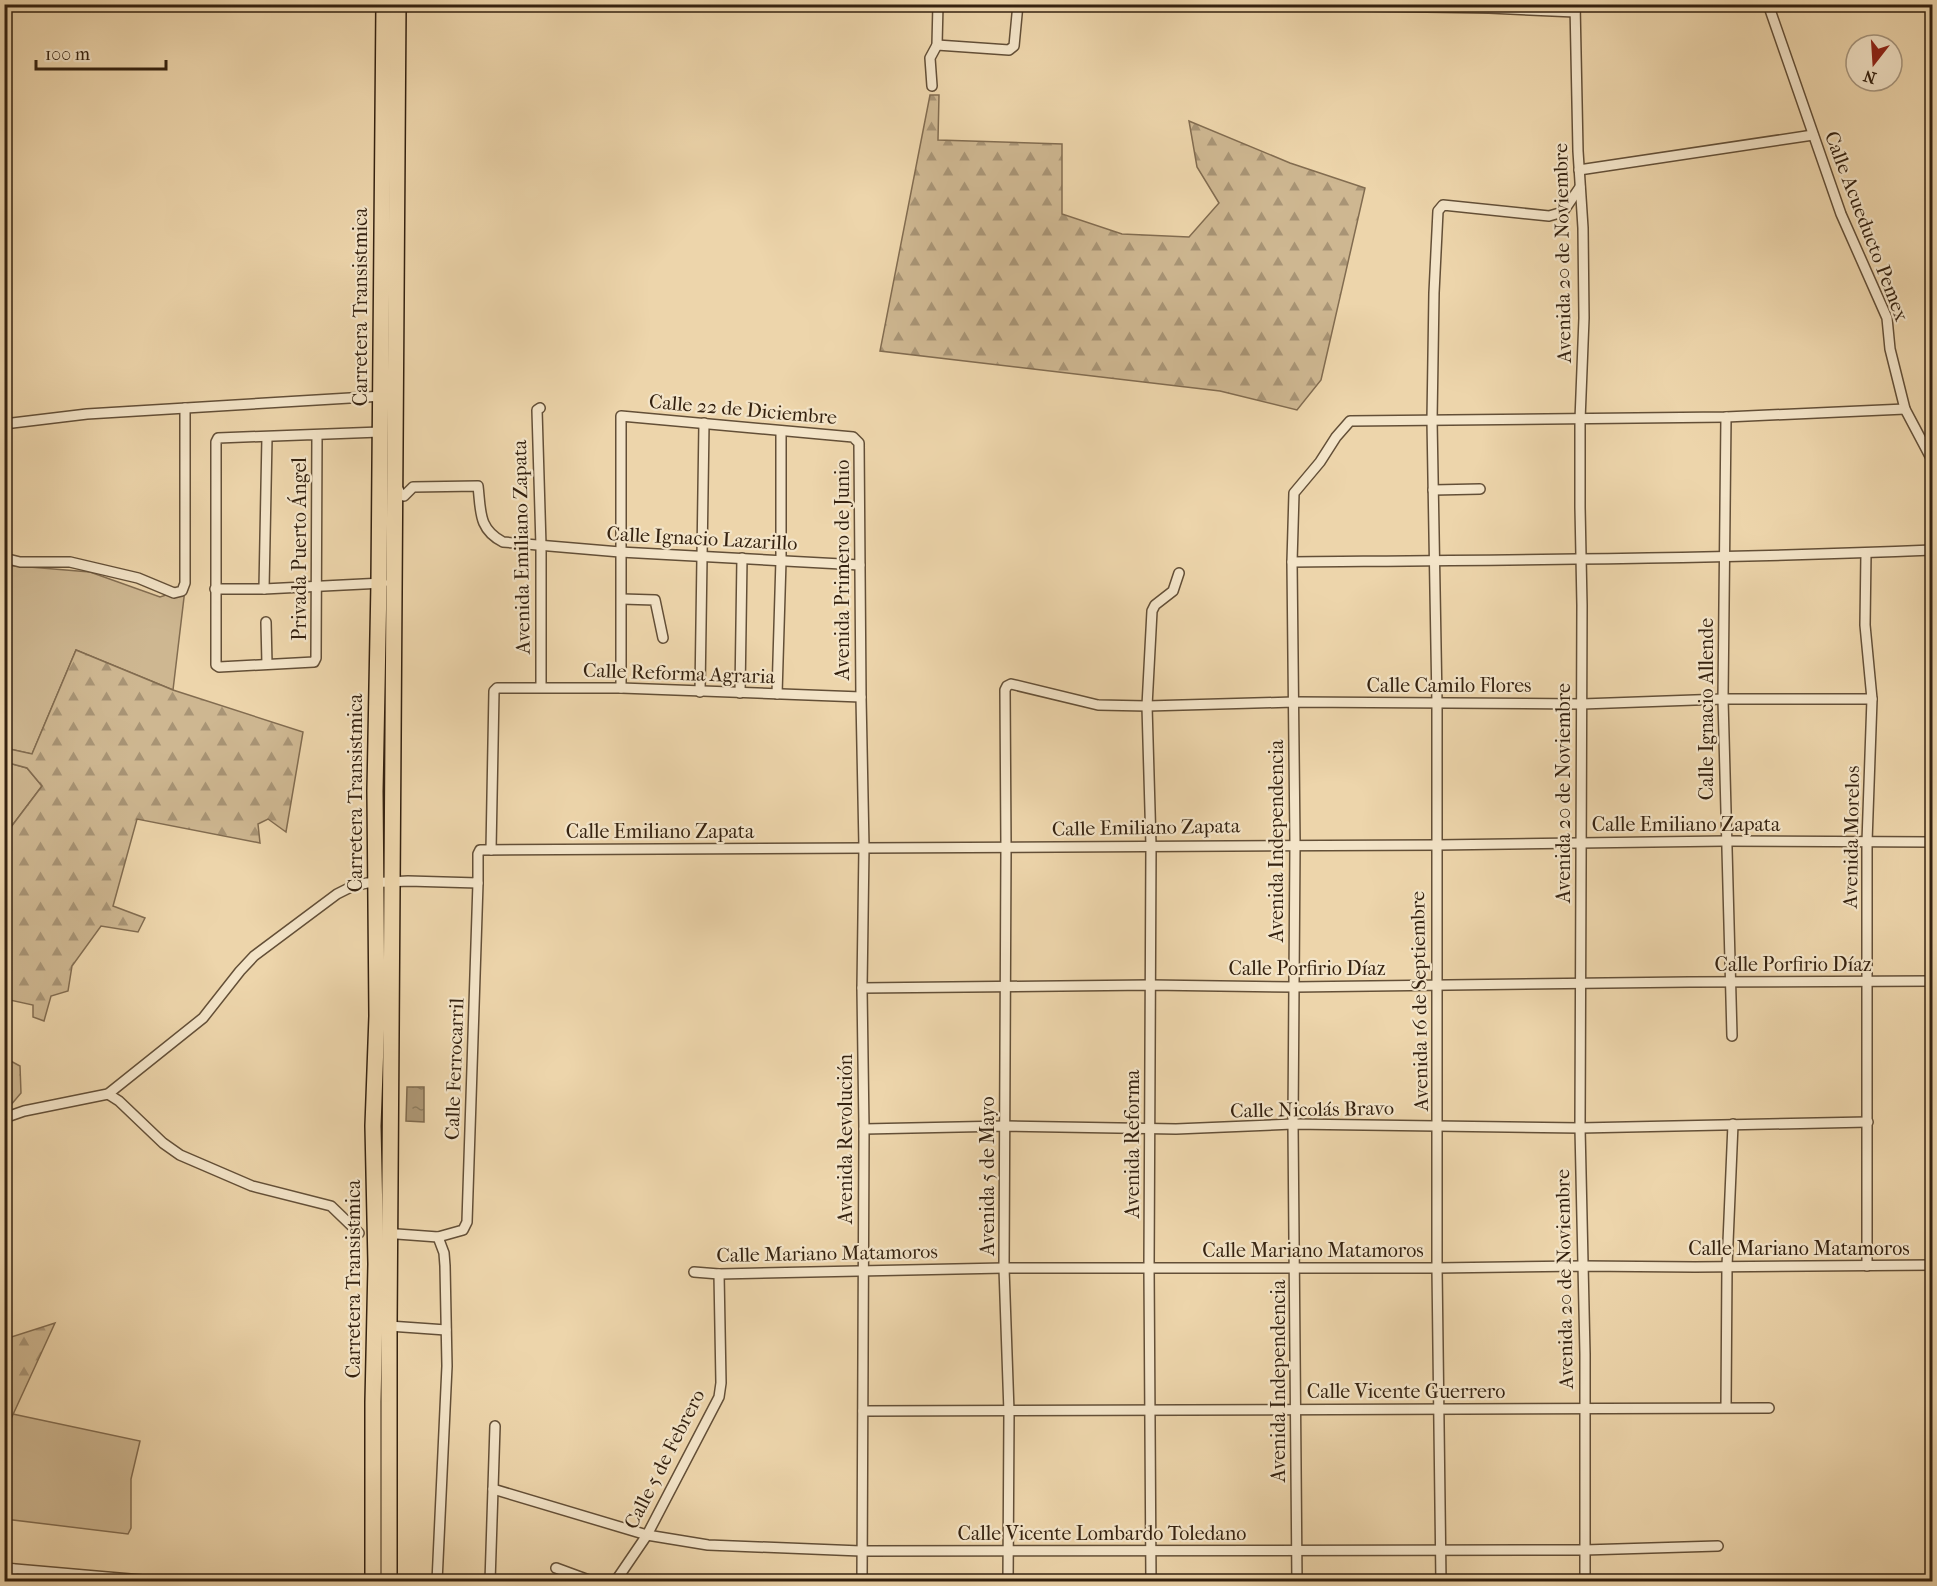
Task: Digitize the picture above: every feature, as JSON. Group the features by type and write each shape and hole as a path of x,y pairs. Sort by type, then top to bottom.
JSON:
{"main road":[{"name":"Carretera Transistmica","path":"373,1581 376,1264 373,1126 377,1016 375,790 395,482 388,463 389,421 383,396 384,4"},
{"name":"Carretera Transistmica","path":"389,1581 392,882 387,583 377,432 383,396 398,4"},
{"path":"375,790 380,799 383,867 392,882"},
{"path":"375,882 386,895 386,947 391,961"}],"street":[{"path":"932,86 930,58 937,45 938,4"},
{"path":"937,45 1009,50 1014,46 1018,4"},
{"path":"1243,4 1575,8"},
{"name":"Calle Acueducto Pemex","path":"1768,4 1841,214 1887,318 1890,349 1905,410 1932,460"},
{"name":"Avenida 20 de Noviembre","path":"1575,8 1584,318 1580,420 1580,1128 1585,1354 1585,1581"},
{"path":"1579,170 1813,135"},
{"name":"Avenida 16 de Septiembre","path":"1441,1581 1437,1268 1436,560 1432,490 1434,294 1438,211 1443,205 1549,216 1563,212 1580,187"},
{"path":"4,424 87,414 383,396"},
{"path":"4,558 20,562 70,562 138,578 174,593 182,591 185,583 185,408"},
{"name":"Avenida Emiliano Zapata","path":"540,408 537,410 542,546 541,686"},
{"path":"1432,420 1726,417 1905,410"},
{"name":"Calle 22 de Diciembre","path":"620,552 621,416 853,437 860,442"},
{"name":"Calle Ignacio Allende","path":"1726,417 1723,699 1732,1036"},
{"name":"Avenida Independencia","path":"1297,1581 1293,1124 1295,844 1292,562 1294,493 1350,421 1432,420"},
{"path":"700,692 704,423"},
{"path":"777,694 781,560 781,431"},
{"path":"266,622 267,664 219,667 216,665 216,442 218,438 377,432"},
{"name":"Privada Puerto Ángel","path":"267,664 314,662 316,658 317,435"},
{"path":"264,589 267,437"},
{"name":"Avenida Primero de Junio","path":"860,442 861,697"},
{"name":"Calle Ignacio Lazarillo","path":"395,482 401,495 404,496 413,487 478,486 483,524 491,536 503,542 620,552 860,565"},
{"path":"1432,490 1480,489"},
{"path":"1292,562 1724,558 1932,550"},
{"path":"620,552 621,688"},
{"name":"Avenida Morelos","path":"1866,553 1865,625 1872,699 1867,842 1867,1266"},
{"path":"740,693 742,558"},
{"name":"Avenida Reforma","path":"1151,1581 1152,1411 1149,1268 1151,845 1148,706 1152,611 1155,604 1173,591 1179,573"},
{"path":"215,589 387,583"},
{"path":"622,599 656,600 663,638"},
{"name":"Calle Camilo Flores","path":"1005,771 1005,690 1011,684 1098,705 1148,706 1293,702 1581,704 1723,699 1872,699"},
{"name":"Calle Reforma Agraria","path":"491,850 494,691 497,688 541,686 861,697"},
{"name":"Avenida Revolución","path":"861,697 864,847 862,1581"},
{"name":"Avenida 5 de Mayo","path":"1005,771 1004,1268 1009,1412 1008,1581"},
{"name":"Calle Emiliano Zapata","path":"491,850 1725,841 1932,842"},
{"path":"4,1118 24,1111 108,1094 203,1018 240,970 254,956 337,894 352,886 375,882 478,883 479,850 491,850"},
{"name":"Calle Ferrocarril","path":"397,1234 438,1238 463,1230 467,1222 478,883"},
{"name":"Calle Porfirio Díaz","path":"862,988 1150,985 1294,987 1932,981"},
{"path":"108,1094 120,1101 163,1143 180,1155 252,1186 331,1206 359,1233"},
{"name":"Calle Nicolás Bravo","path":"864,1129 1006,1126 1150,1129 1293,1124 1580,1128 1868,1122"},
{"path":"1726,1407 1727,1266 1733,1124"},
{"path":"437,1581 447,1366 444,1253 438,1238"},
{"name":"Calle Mariano Matamoros","path":"694,1272 719,1274 1004,1268 1932,1265"},
{"name":"Calle 5 de Febrero","path":"615,1581 647,1535 719,1397 721,1383 719,1274"},
{"path":"389,1326 446,1330"},
{"name":"Calle Vicente Guerrero","path":"863,1411 1769,1407"},
{"path":"490,1581 495,1426"},
{"name":"Calle Vicente Lombardo Toledano","path":"493,1489 647,1535 708,1545 861,1551 1152,1552 1584,1550 1718,1546"},
{"path":"10,1581 9,1568 165,1581"},
{"path":"556,1568 594,1581"}],"green space":[{"path":"930,95 939,95 938,140 1062,144 1062,214 1122,234 1189,237 1219,203 1197,167 1189,121 1290,163 1365,188 1321,380 1297,410 1220,391 880,351"},
{"path":"5,565 90,572 160,597 185,589 173,690 76,650 32,754 5,748"},
{"path":"76,650 173,690 303,732 286,832 268,819 258,824 260,843 137,819 113,906 145,918 138,932 101,926 72,966 68,991 51,996 44,1021 33,1017 33,1005 5,999 5,835 42,786 27,768 5,762 5,748 32,754"},
{"path":"5,762 27,768 42,786 5,835"},
{"path":"5,1058 20,1066 21,1093 5,1112"},
{"path":"55,1323 5,1432 5,1339"},
{"path":"8,1413 140,1441 131,1479 131,1528 128,1534 5,1519 4,1435"}],"water":[{"path":"407,1087 424,1087 424,1122 406,1121"}]}
